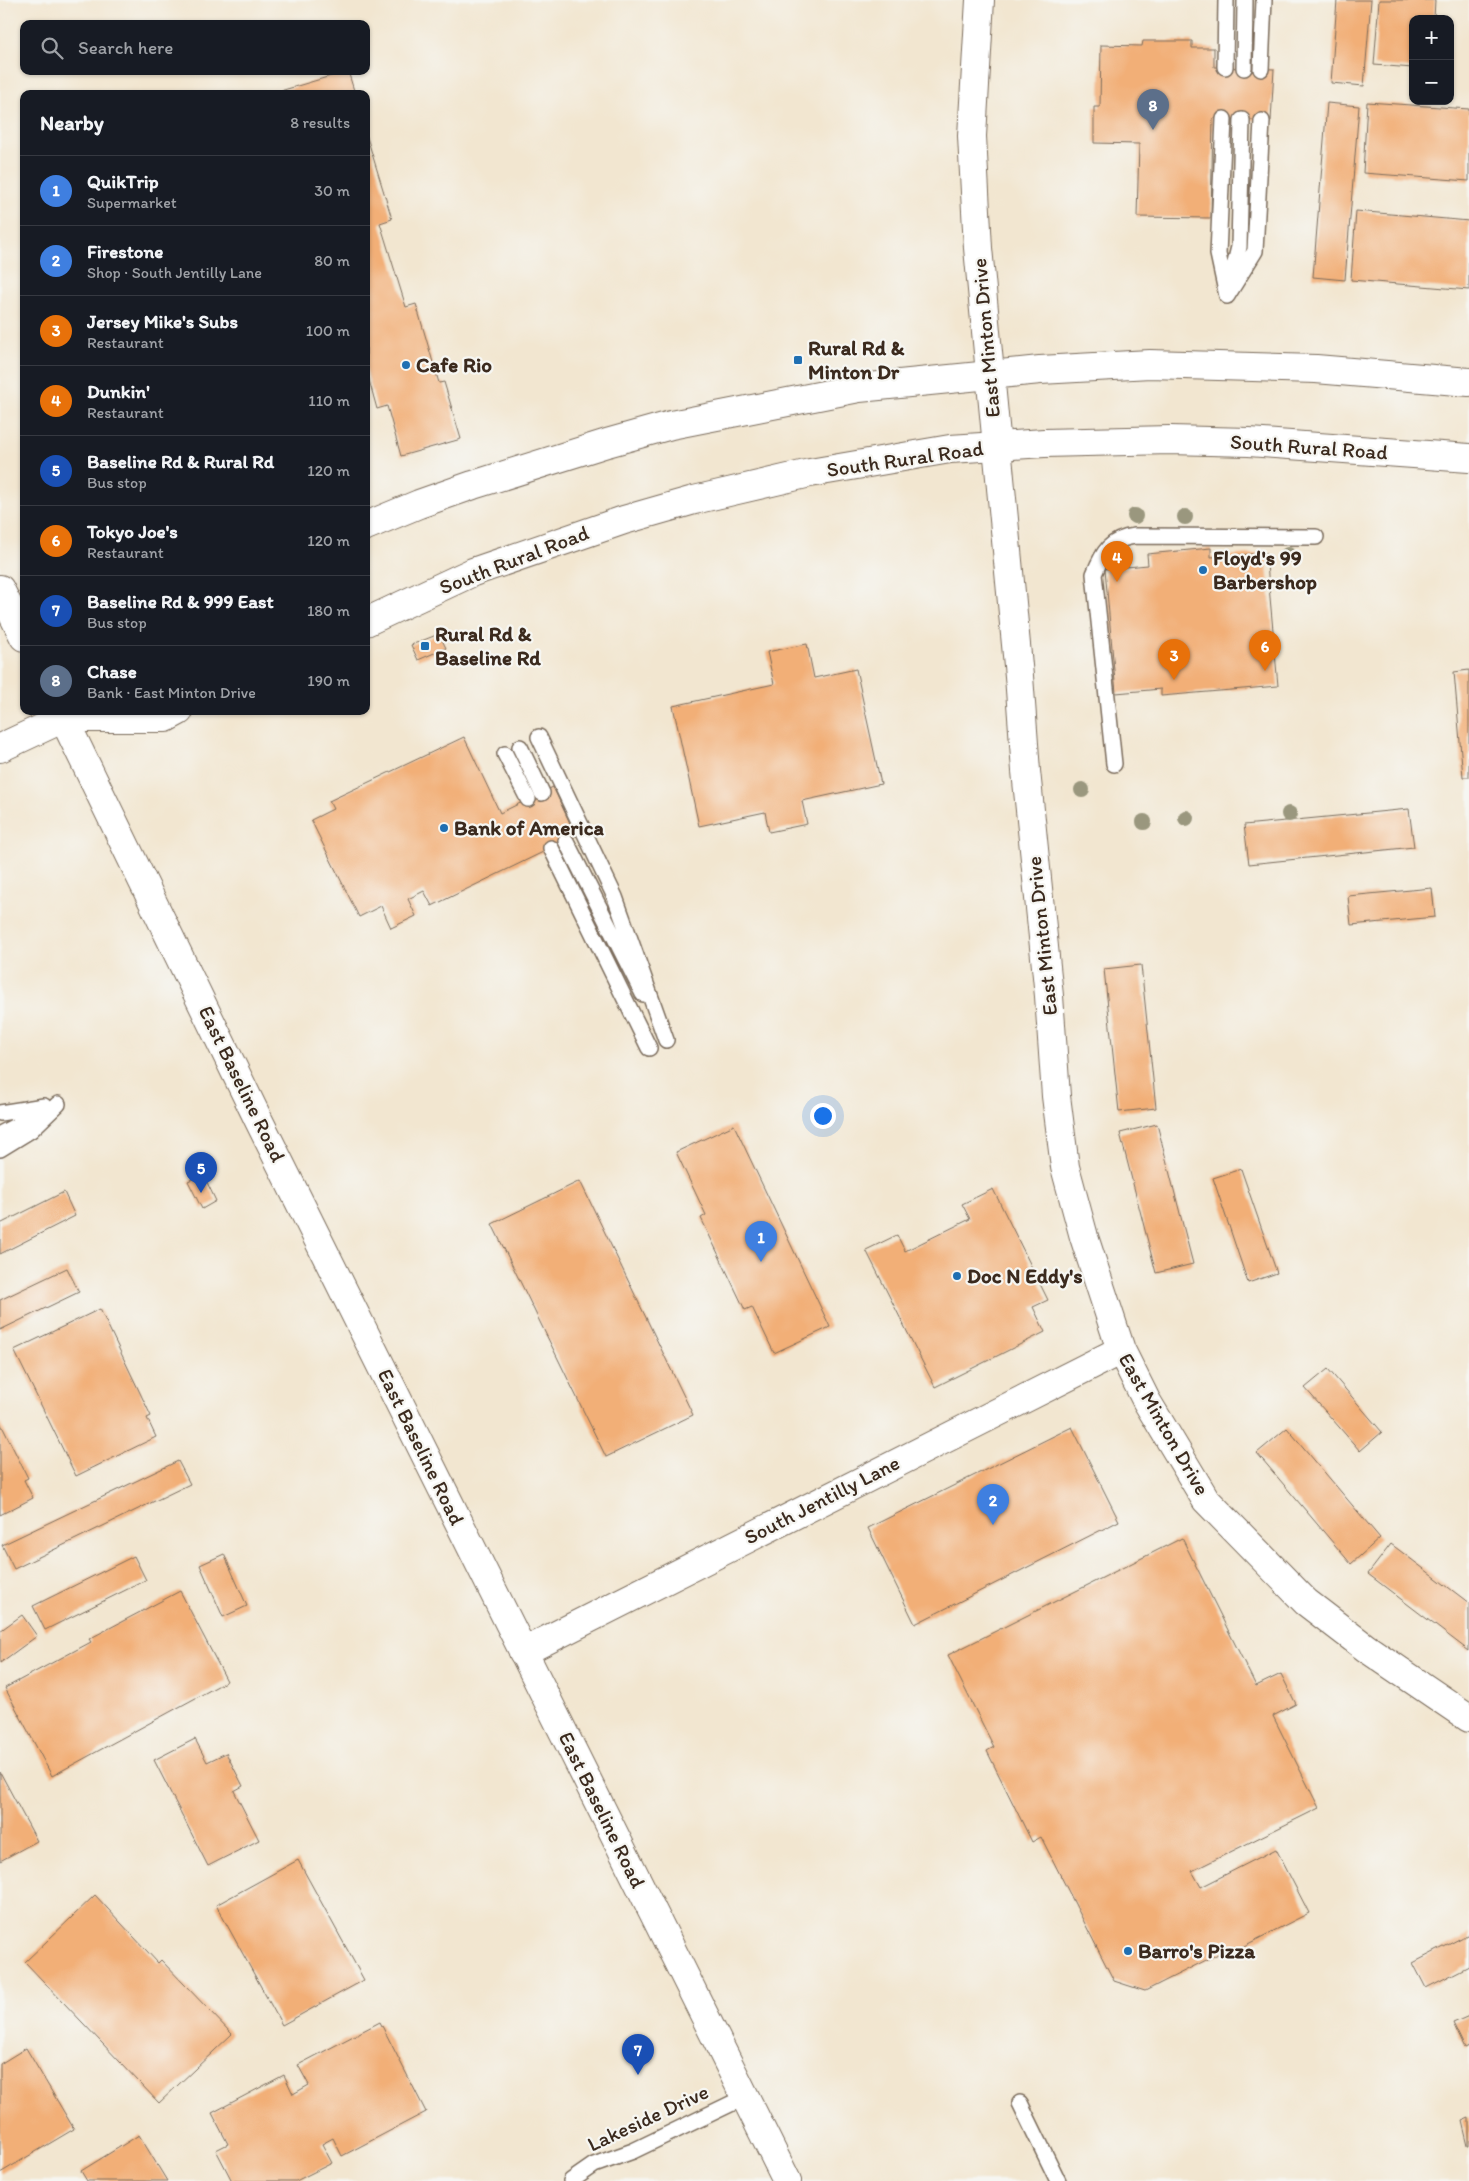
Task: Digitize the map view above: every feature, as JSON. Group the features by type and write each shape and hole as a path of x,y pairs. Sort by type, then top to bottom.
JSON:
{"main road":[{"name":"East Minton Drive","path":"980,0 972,136 975,207 989,375 1019,676 1056,1096 1065,1166 1084,1237 1121,1350 1146,1400 1206,1500 1306,1602 1366,1648 1469,1718"},
{"path":"370,524 473,485 671,425 859,388 1040,370 1160,364 1316,369 1469,382"},
{"name":"South Rural Road","path":"370,620 474,572 624,520 676,505 810,473 950,449 1170,440 1249,442 1469,458"},
{"path":"1438,455 1469,472"},
{"path":"0,589 20,629"},
{"path":"0,748 60,715"},
{"name":"East Baseline Road","path":"65,715 259,1121 787,2181"},
{"path":"105,715 166,718 172,715"},
{"name":"South Jentilly Lane","path":"523,1652 1121,1350"}],"lane":[{"path":"1225,67 1226,0"},
{"path":"1244,68 1246,0"},
{"path":"1261,69 1264,0"},
{"path":"1224,119 1218,254 1227,296"},
{"path":"1227,296 1239,247 1242,120"},
{"path":"1227,296 1242,275 1255,251 1262,121"},
{"path":"1114,764 1094,574 1100,558 1109,546 1122,538 1135,536 1316,537"},
{"path":"539,737 615,897 666,1040 566,841"},
{"path":"520,747 542,793"},
{"path":"505,754 528,799"},
{"path":"551,848 649,1048"},
{"path":"0,1113 58,1104"},
{"path":"0,1134 58,1104"},
{"path":"0,1149 31,1130 58,1104"},
{"name":"Lakeside Drive","path":"571,2181 594,2166 633,2151 745,2097"},
{"path":"1020,2103 1058,2181"}],"building":[{"path":"1337,0 1371,0 1364,86 1331,83"},
{"path":"1379,0 1435,0 1434,15 1409,15 1409,68 1374,65"},
{"path":"1143,41 1192,41 1192,48 1214,48 1214,67 1274,69 1271,121 1213,118 1211,218 1137,217 1139,144 1094,143 1094,107 1100,107 1101,45 1142,46"},
{"path":"334,75 349,75 354,90 284,90"},
{"path":"1367,102 1469,109 1469,181 1363,173"},
{"path":"1327,103 1359,106 1345,280 1313,277"},
{"path":"370,147 392,219 380,223 406,307 416,304 439,383 444,382 461,439 401,456 387,406 377,409 370,384"},
{"path":"1356,211 1469,221 1469,290 1351,280"},
{"path":"1211,548 1211,557 1266,553 1278,686 1161,696 1161,689 1116,693 1105,569 1148,565 1147,554"},
{"path":"439,634 446,648 418,660 411,645"},
{"path":"807,644 814,678 856,669 881,784 802,801 807,824 769,832 765,812 699,826 673,706 774,684 767,652"},
{"path":"1469,670 1469,777 1463,777 1454,672"},
{"name":"Bank of America","path":"464,737 500,813 553,787 576,836 432,906 424,891 408,899 416,916 391,928 381,906 359,917 311,820 333,809 329,801"},
{"path":"1409,809 1414,847 1249,864 1244,825"},
{"path":"1432,888 1435,917 1351,925 1348,896"},
{"path":"1141,965 1156,1108 1119,1112 1104,969"},
{"path":"1157,1124 1193,1264 1156,1273 1120,1133"},
{"path":"734,1125 830,1327 774,1353 752,1307 745,1310 701,1218 706,1215 676,1152"},
{"path":"1241,1169 1277,1273 1248,1283 1213,1178"},
{"path":"203,1174 216,1201 202,1209 188,1181"},
{"path":"580,1181 693,1415 606,1457 492,1224"},
{"name":"Doc N Eddy's","path":"993,1189 1048,1300 1033,1307 1045,1332 935,1387 866,1250 897,1235 905,1251 970,1219 962,1204"},
{"path":"64,1192 75,1216 0,1254 0,1224"},
{"path":"67,1268 79,1292 0,1330 0,1300"},
{"path":"100,1309 151,1416 147,1418 156,1437 76,1476 14,1350"},
{"path":"1328,1369 1382,1432 1360,1451 1305,1388"},
{"path":"0,1422 28,1478 24,1480 33,1498 0,1515"},
{"path":"1072,1427 1119,1521 915,1624 868,1528"},
{"path":"1287,1428 1380,1538 1351,1564 1257,1453"},
{"path":"178,1461 190,1484 14,1569 2,1545"},
{"path":"1182,1538 1256,1686 1281,1674 1296,1704 1273,1716 1319,1808 1192,1871 1201,1887 1276,1849 1309,1913 1230,1953 1228,1949 1145,1991 1114,1981 1041,1837 1032,1842 987,1751 994,1747 948,1655"},
{"path":"1391,1544 1469,1603 1469,1651 1368,1574"},
{"path":"224,1554 247,1606 223,1617 200,1565"},
{"path":"134,1556 146,1580 45,1630 33,1606"},
{"path":"180,1591 227,1681 52,1776 5,1688 91,1642 89,1639"},
{"path":"22,1615 37,1636 0,1663 0,1631"},
{"path":"195,1739 207,1762 226,1753 243,1786 234,1791 259,1840 208,1866 154,1760"},
{"path":"0,1772 37,1841 0,1861"},
{"path":"298,1860 364,1980 282,2025 216,1905"},
{"path":"95,1895 158,1963 161,1960 232,2034 159,2103 25,1962"},
{"path":"1469,1934 1469,1966 1426,1988 1413,1963"},
{"path":"1469,2016 1469,2046 1465,2048 1453,2023"},
{"path":"380,2022 426,2112 342,2156 333,2138 322,2144 332,2163 296,2181 232,2181 216,2150 228,2144 212,2113 284,2075 293,2094 309,2085 298,2065"},
{"path":"26,2048 74,2129 0,2173 0,2064"},
{"path":"1469,2118 1469,2146 1468,2146 1462,2121"},
{"path":"139,2135 167,2181 87,2181 81,2171"}],"place":[{"name":"Chase","path":"1153,130"},
{"name":"Rural Rd & Minton Dr","path":"798,360"},
{"name":"Cafe Rio","path":"406,365"},
{"name":"Floyd's 99 Barbershop","path":"1203,570"},
{"name":"Dunkin'","path":"1117,582"},
{"name":"Rural Rd & Baseline Rd","path":"425,646"},
{"name":"Tokyo Joe's","path":"1265,671"},
{"name":"Jersey Mike's Subs","path":"1174,680"},
{"name":"Bank of America","path":"444,828"},
{"name":"Baseline Rd & Rural Rd","path":"201,1193"},
{"name":"QuikTrip","path":"761,1262"},
{"name":"Doc N Eddy's","path":"957,1276"},
{"name":"Firestone","path":"993,1525"},
{"name":"Barro's Pizza","path":"1128,1951"},
{"name":"Baseline Rd & 999 East","path":"638,2075"}]}
